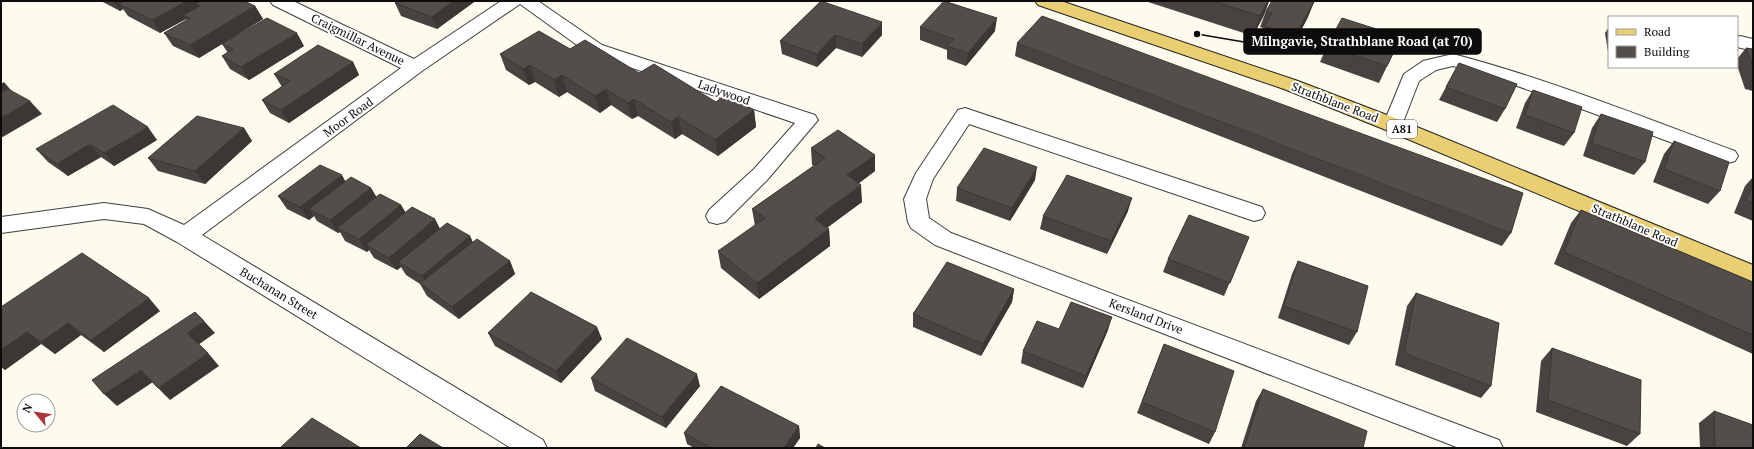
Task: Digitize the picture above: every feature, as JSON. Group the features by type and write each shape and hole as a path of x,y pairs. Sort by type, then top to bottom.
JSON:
{"main road":[{"name":"Strathblane Road","path":"1054,2 1291,85 1392,125 1753,275"}],"street":[{"name":"Craigmillar Avenue","path":"279,1 415,67"},
{"name":"Moor Road","path":"185,236 415,67 513,1"},
{"name":"Ladywood","path":"526,1 595,48 808,120 761,174 717,216"},
{"path":"1392,125 1411,78 1430,65 1453,60 1499,73 1728,156"},
{"name":"Kersland Drive","path":"1254,212 965,115 924,178 916,199 919,222 943,239 1490,448"},
{"name":"Buchanan Street","path":"1,225 104,212 148,217 185,236 534,448"}],"building":[{"path":"124,1 187,1 152,20 119,4"},
{"path":"200,1 244,1 255,6 190,45 164,33 190,18 183,15 200,6 196,4"},
{"path":"398,1 453,1 432,17 395,3"},
{"path":"821,1 882,22 862,44 835,35 817,54 780,41"},
{"path":"944,1 997,18 968,53 947,46 954,39 920,27"},
{"path":"1213,1 1268,1 1260,16"},
{"path":"1272,1 1314,2 1295,36 1264,26 1272,13 1266,11"},
{"path":"1042,16 1523,193 1511,233 1017,43"},
{"path":"267,18 297,33 241,67 222,56 233,49 222,44"},
{"path":"1342,18 1401,37 1387,66 1327,46"},
{"path":"539,31 570,49 585,40 639,73 654,64 716,102 726,94 754,110 715,140 678,117 671,122 634,99 628,103 606,89 595,96 562,75 554,80 530,65 523,69 500,54"},
{"path":"318,45 353,62 281,110 262,100 290,81 274,74"},
{"path":"1746,48 1753,49 1753,66"},
{"path":"1459,63 1517,84 1505,109 1446,87"},
{"path":"8,89 30,101 1,118 1,92"},
{"path":"1533,90 1582,107 1574,133 1525,115"},
{"path":"113,105 148,127 104,153 90,144 57,164 36,149"},
{"path":"1601,114 1653,132 1645,162 1592,143"},
{"path":"197,116 244,128 195,171 148,158"},
{"path":"838,130 875,155 847,175 861,185 815,219 829,229 757,283 718,251 765,218 752,209 825,158 811,148"},
{"path":"1674,141 1729,162 1720,191 1664,169"},
{"path":"984,148 1037,167 1012,208 957,188"},
{"path":"320,165 342,175 300,207 278,196"},
{"path":"1067,175 1132,198 1111,241 1043,216"},
{"path":"351,177 371,188 330,220 309,209"},
{"path":"1753,184 1753,203 1746,200"},
{"path":"380,194 401,205 359,239 337,228"},
{"path":"412,207 435,219 389,258 366,245"},
{"path":"1581,210 1753,282 1753,335 1564,252"},
{"path":"1189,215 1249,237 1230,283 1168,259"},
{"path":"447,223 470,236 422,276 398,262"},
{"path":"477,239 510,261 452,307 420,283"},
{"path":"82,253 149,298 91,340 68,323 41,342 27,332 1,350 1,307"},
{"path":"1298,261 1368,286 1357,332 1284,306"},
{"path":"947,262 1014,289 983,344 913,314"},
{"path":"531,292 597,327 556,371 488,333"},
{"path":"1416,293 1499,323 1491,386 1404,353"},
{"path":"1071,302 1112,317 1086,376 1023,351 1037,321 1059,329"},
{"path":"195,312 204,321 187,333 208,353 158,388 141,370 104,394 92,380"},
{"path":"627,338 697,374 662,417 591,378"},
{"path":"1164,344 1234,371 1215,432 1142,402"},
{"path":"1552,348 1641,380 1640,434 1548,400"},
{"path":"721,386 799,426 784,448 712,448 684,433"},
{"path":"1263,389 1367,431 1363,448 1244,448"},
{"path":"1714,411 1753,425 1753,448 1715,448"},
{"path":"312,418 361,448 280,448"},
{"path":"420,434 443,448 406,448"},
{"path":"818,444 825,448 816,448"}],"place":[{"name":"Milngavie, Strathblane Road (at 70)","path":"1197,34"}]}
